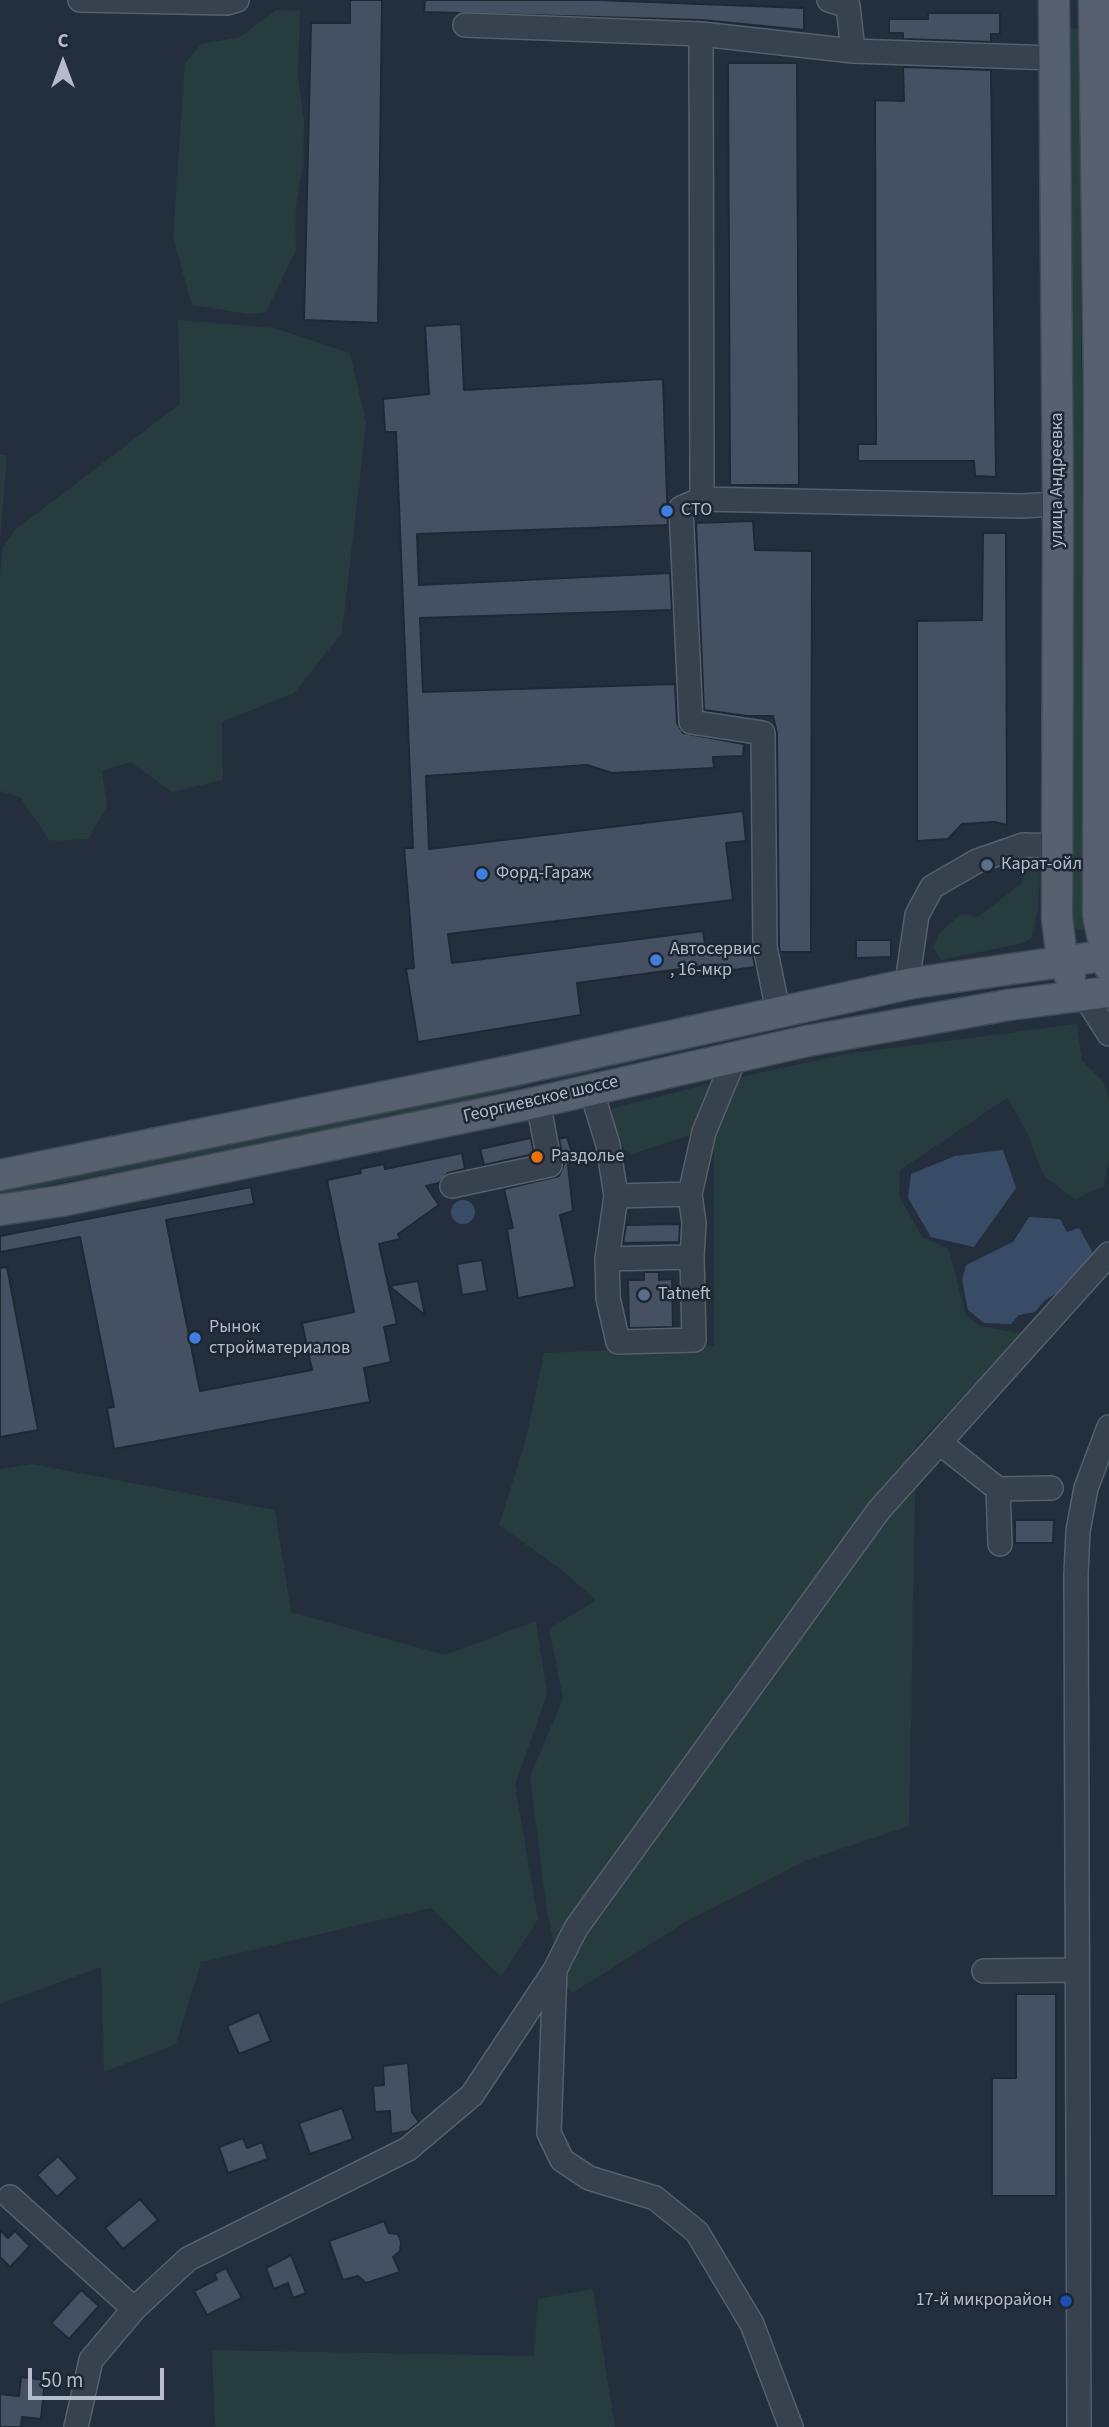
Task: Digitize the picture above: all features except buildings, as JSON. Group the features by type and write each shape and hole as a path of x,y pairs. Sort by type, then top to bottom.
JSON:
{"main road":[{"path":"1054,8 1068,20 1080,20 1094,6"},
{"path":"1094,6 1104,388 1098,915 1107,959"},
{"name":"улица Андреевка","path":"1054,8 1058,504 1057,918 1062,960"},
{"name":"Георгиевское шоссе","path":"0,1175 520,1069 914,983 1062,960 1107,959"},
{"path":"1062,960 1096,992"},
{"name":"Георгиевское шоссе","path":"0,1210 61,1201 534,1103 735,1056 909,1022 1096,992"}],"street":[{"path":"80,0 228,4 237,0"},
{"path":"829,0 848,6 853,51"},
{"path":"465,25 701,34 853,51 1054,58"},
{"path":"701,34 702,499"},
{"path":"778,1011 765,947 764,733 691,722 681,508 702,499 1021,506 1058,504"},
{"path":"914,983 909,969 917,915 932,887 977,861 1023,845 1058,846"},
{"path":"1096,992 1109,1034"},
{"path":"591,1089 608,1144 616,1196 607,1259 608,1298 618,1342 694,1340 694,1223 690,1194 704,1132 735,1056"},
{"path":"452,1186 550,1165 534,1103 541,1086 534,1073 520,1069"},
{"path":"616,1196 690,1194"},
{"path":"76,2427 91,2360 134,2309 188,2259 408,2149 472,2095 555,1970 576,1928 879,1510 1109,1254"},
{"path":"607,1259 692,1257"},
{"path":"1079,2427 1078,1531 1086,1488 1109,1427"},
{"path":"940,1443 998,1489 1051,1488"},
{"path":"998,1489 1000,1544"},
{"path":"555,1970 550,2133 562,2160 589,2178 655,2198 697,2232 752,2324 790,2427"},
{"path":"985,1971 1077,1970"},
{"path":"10,2197 134,2309"}],"green space":[{"path":"277,10 300,11 298,76 304,121 303,165 295,211 296,250 266,312 248,314 192,305 173,237 185,63 201,44 240,37"},
{"path":"1079,28 1085,927 1081,931 1072,926 1067,29"},
{"path":"178,320 274,328 350,353 366,423 342,633 294,693 222,722 223,780 172,792 130,762 102,771 107,807 88,839 50,841 20,797 0,791 0,575 3,547 15,530 180,404"},
{"path":"0,454 7,455 0,541"},
{"path":"1033,856 1040,866 1038,908 1032,938 1024,943 941,960 933,947 940,933 961,914 978,917 1022,883 1027,858"},
{"path":"778,1020 791,1026 555,1080 553,1071"},
{"path":"1077,1024 1082,1061 1104,1082 1109,1100 1109,1160 1104,1186 1075,1199 1044,1176 1027,1132 1007,1098 900,1170 899,1196 922,1237 949,1249 965,1314 980,1326 1023,1334 916,1446 909,1826 805,1861 687,1921 572,1993 561,1979 546,1905 530,1777 563,1698 549,1629 596,1600 559,1568 499,1525 525,1443 544,1353 714,1346 714,1130 736,1078 846,1054"},
{"path":"524,1078 526,1086 397,1116 0,1195 0,1186"},
{"path":"712,1083 699,1126 690,1135 632,1154 624,1149 610,1114 613,1108"},
{"path":"32,1464 275,1510 291,1612 445,1655 536,1621 547,1694 515,1785 538,1919 501,1977 431,1908 201,1962 176,2044 104,2072 101,1967 0,2004 0,1469"},
{"path":"593,2289 615,2427 215,2427 212,2350 534,2356 538,2299"}],"water":[{"path":"1003,1150 1016,1188 974,1247 931,1237 908,1198 911,1174 955,1156"},
{"path":"463,1200 474,1207 475,1212 468,1223 463,1224 452,1217 451,1212 458,1201"},
{"path":"1029,1217 1060,1219 1067,1232 1079,1228 1094,1255 1076,1281 1044,1301 1035,1312 1019,1315 1011,1324 984,1323 968,1310 962,1280 966,1265 1013,1242"}],"place":[{"name":"СТО","path":"667,511"},
{"name":"Карат-ойл","path":"987,865"},
{"name":"Форд-Гараж","path":"482,874"},
{"name":"Автосервис , 16-мкр","path":"656,960"},
{"name":"Раздолье","path":"537,1157"},
{"name":"Tatneft","path":"644,1295"},
{"name":"Рынок стройматериалов","path":"195,1338"},
{"name":"17-й микрорайон","path":"1066,2301"}]}
